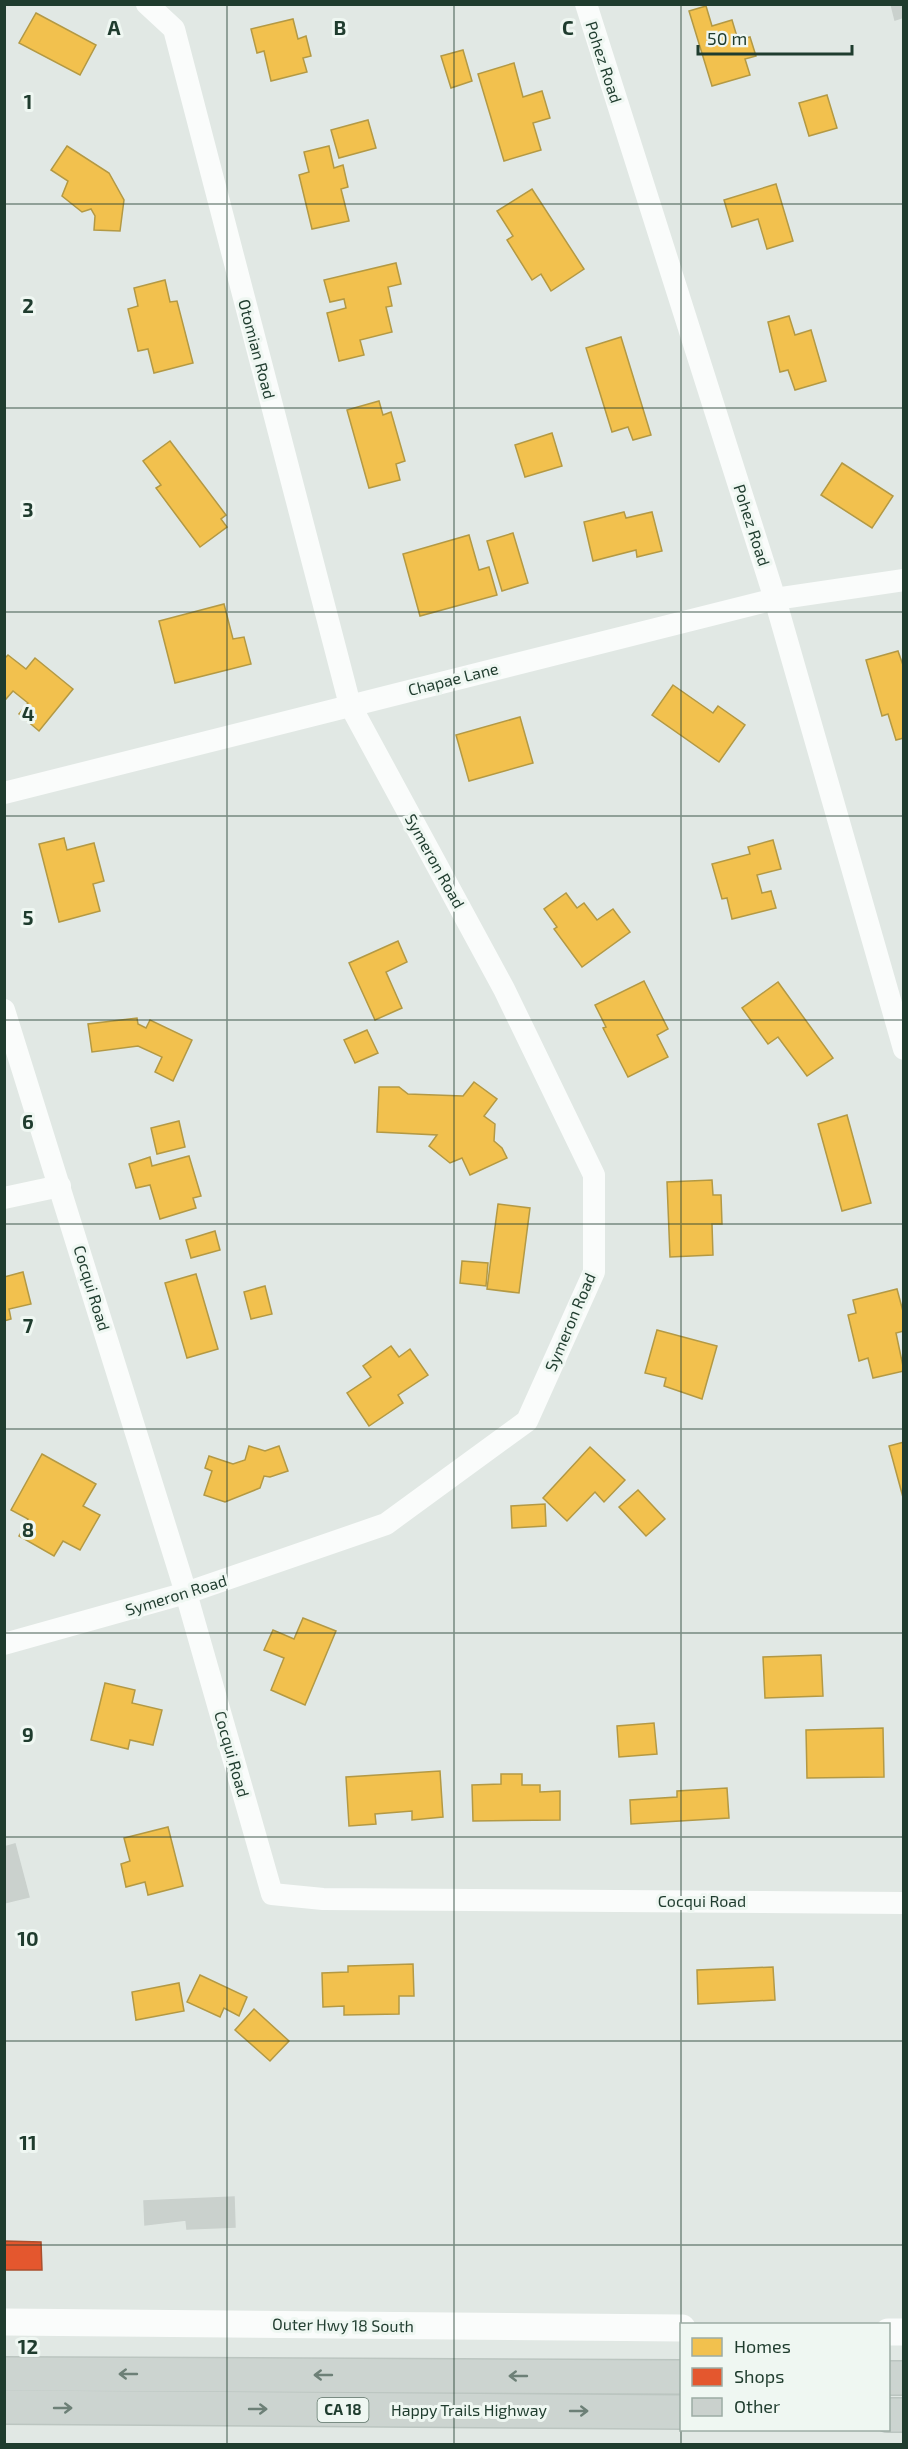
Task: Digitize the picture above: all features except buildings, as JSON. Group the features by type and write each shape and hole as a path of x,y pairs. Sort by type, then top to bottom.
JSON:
{"main road":[{"name":"Happy Trails Highway","path":"4,2374 680,2377"},
{"name":"Happy Trails Highway","path":"4,2407 680,2412"}],"street":[{"name":"Otomian Road","path":"147,4 174,29 350,705"},
{"name":"Pohez Road","path":"586,4 776,599 903,1049"},
{"name":"Chapae Lane","path":"4,793 776,599 903,580"},
{"name":"Symeron Road","path":"4,1644 186,1593 386,1524 527,1421 594,1272 594,1175 504,989 350,705"},
{"name":"Cocqui Road","path":"4,1010 186,1593 272,1894 323,1899 903,1903"},
{"path":"4,1198 60,1186"},
{"name":"Outer Hwy 18 South","path":"4,2322 680,2328"}]}
